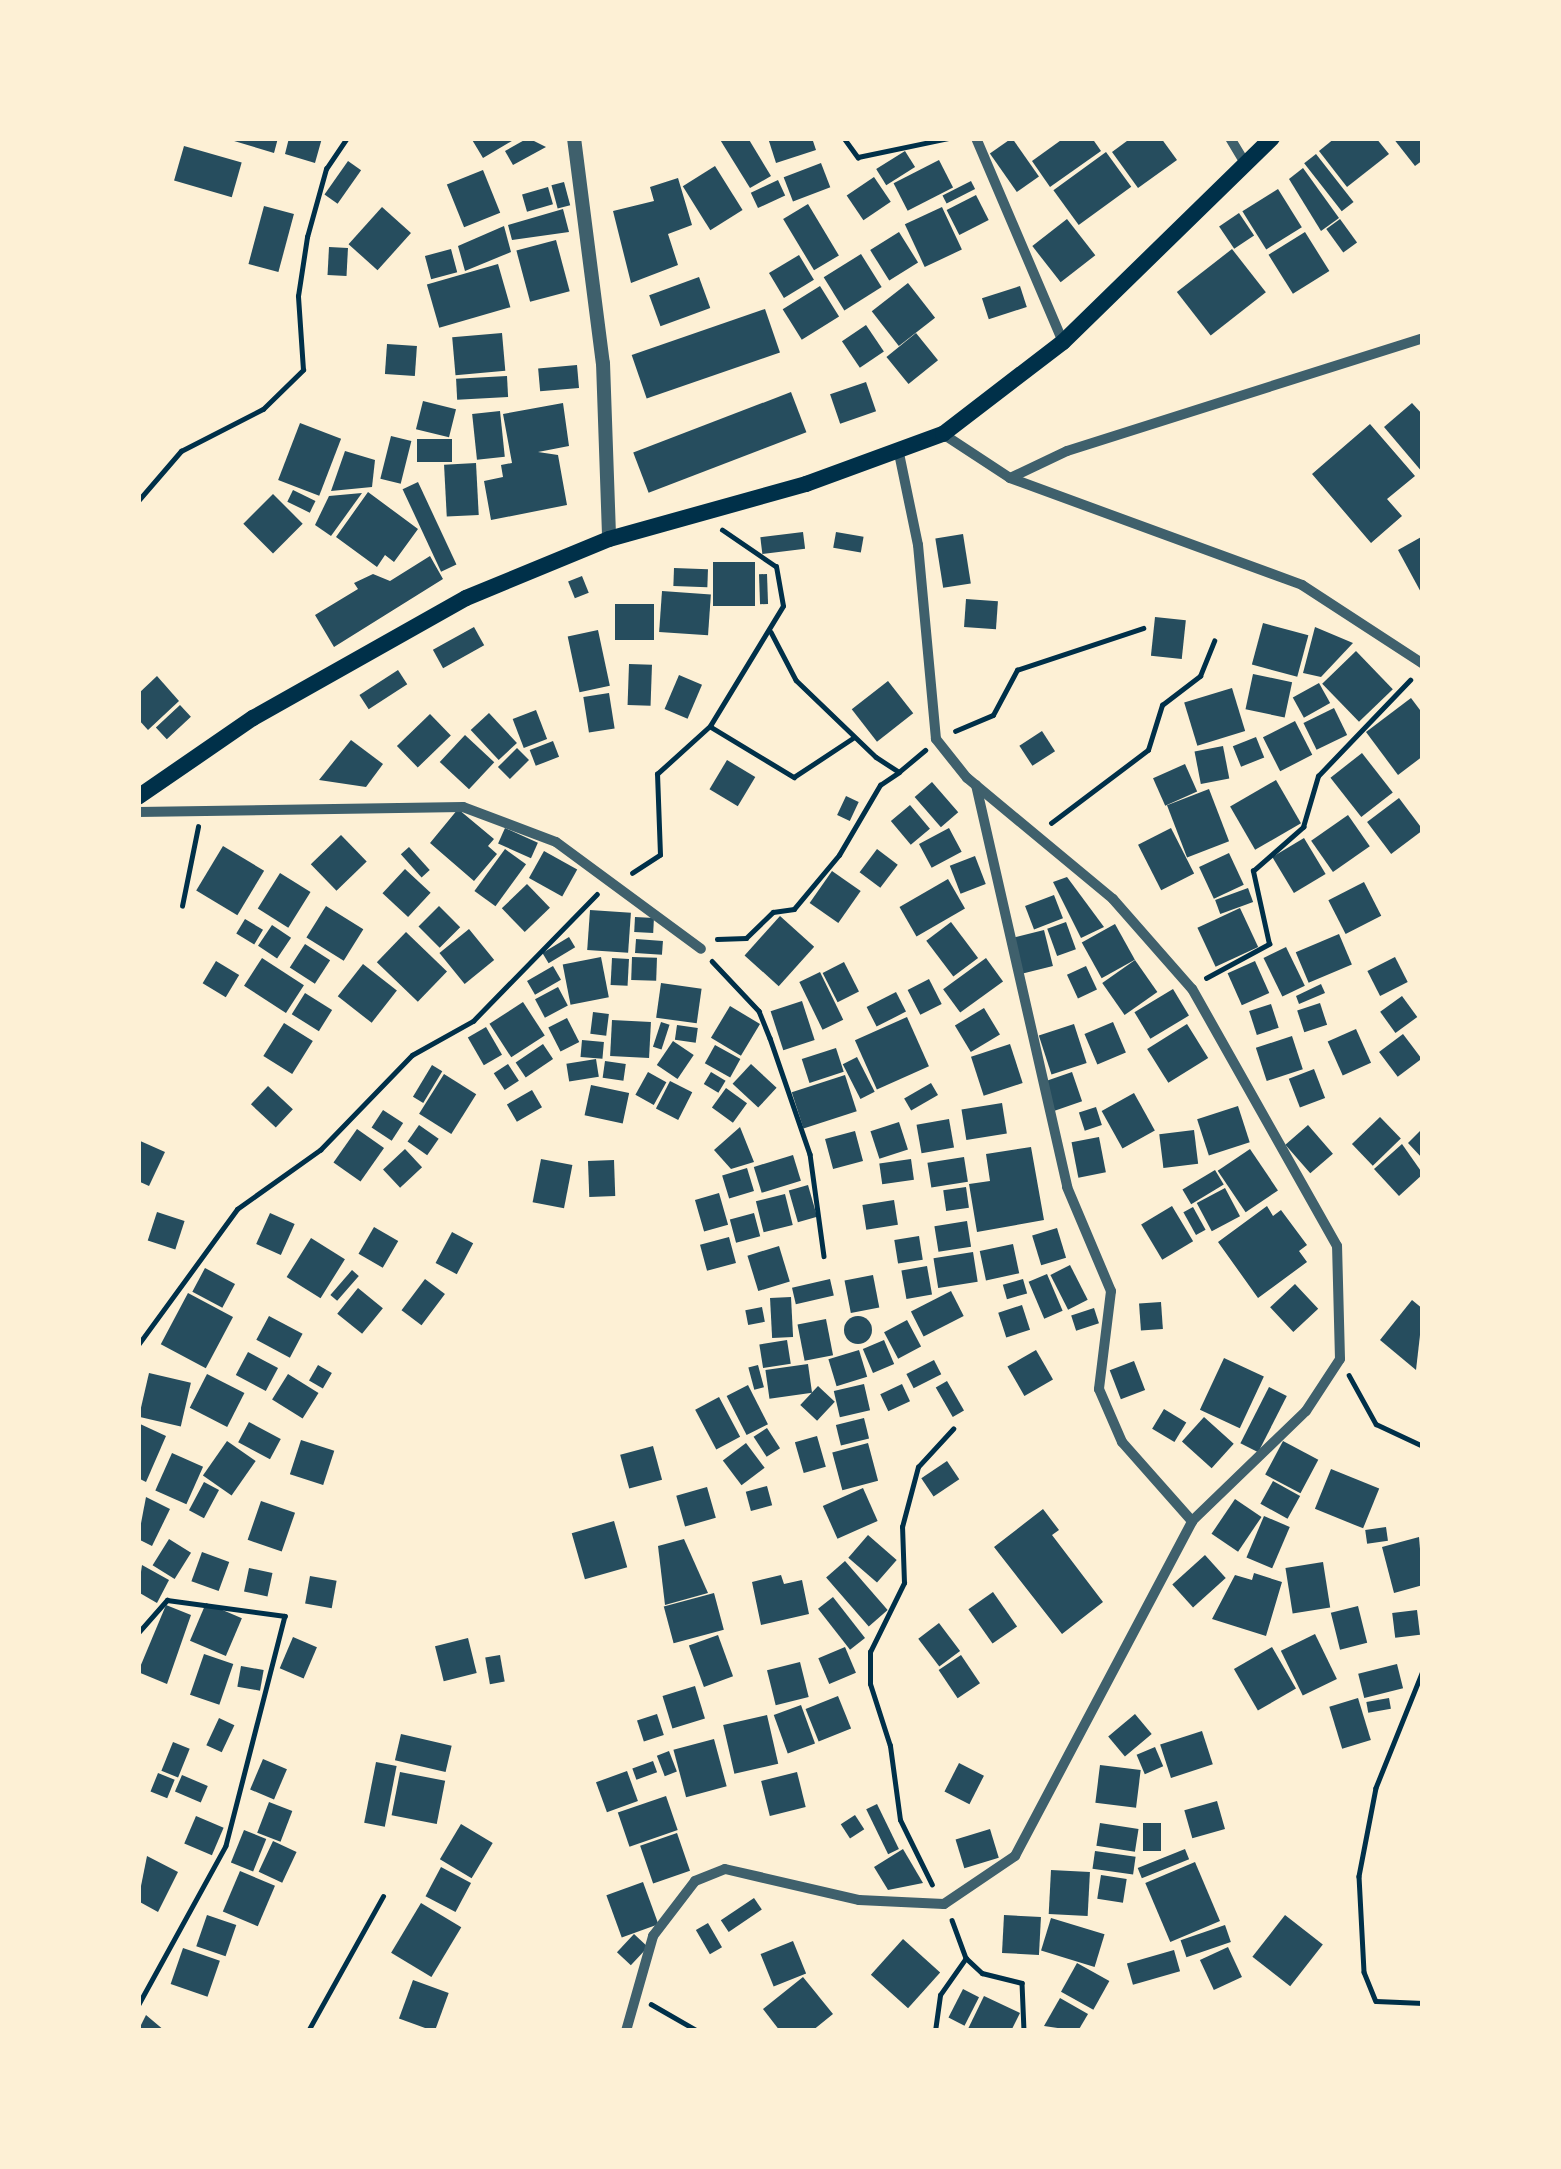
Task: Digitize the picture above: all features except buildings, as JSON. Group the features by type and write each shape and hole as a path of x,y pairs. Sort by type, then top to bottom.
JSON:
{"main road":[{"path":"138,797 253,718 448,607 610,539 899,453 943,434 1063,342 1272,138"}],"street":[{"path":"574,138 603,363 610,539"},
{"path":"976,138 1063,342"},
{"path":"1230,138 1245,163"},
{"path":"1010,478 1066,451 1423,338"},
{"path":"943,434 1010,478 1302,585 1423,666"},
{"path":"626,2031 632,1995 665,1913 695,1881 725,1869 859,1900 944,1904 1015,1856 1192,1521 1306,1411 1340,1359 1337,1246 1192,989 1113,899 975,782 936,740 918,545 899,453"},
{"path":"975,782 1067,1187 1111,1291 1099,1389 1122,1442 1192,1521"},
{"path":"138,812 463,808 556,842 613,880 700,950"}],"path":[{"path":"138,501 181,451 263,410 303,370 298,296 307,237 326,169 347,138"},
{"path":"844,138 858,157 949,138"},
{"path":"138,1345 237,1209 320,1150 412,1055 472,1021 613,880 660,855 657,774 710,726 783,606 776,567 739,548 706,512"},
{"path":"824,1256 810,1154 759,1011 700,950 719,938 746,938 773,912 794,909 839,855 880,785 936,740 993,715 1017,670 1143,628"},
{"path":"771,632 796,680 853,738 899,772"},
{"path":"1005,808 1054,824 1129,768 1148,750 1162,705 1200,676 1214,640"},
{"path":"1192,989 1269,944 1253,871 1303,827 1318,776 1423,666"},
{"path":"710,726 794,777 853,738"},
{"path":"182,906 200,810"},
{"path":"1340,1359 1376,1424 1423,1446"},
{"path":"953,1430 918,1467 902,1527 904,1583 870,1652 870,1684 890,1746 899,1820 944,1904 966,1958 982,1972 1022,1983 1024,2031"},
{"path":"138,1633 167,1600 285,1616 226,1846 138,2006"},
{"path":"1423,1671 1361,1834 1359,1896 1364,1972 1376,2001 1423,2003"},
{"path":"308,2031 383,1896"},
{"path":"935,2031 940,1996 966,1958"},
{"path":"632,1995 698,2031"}]}
